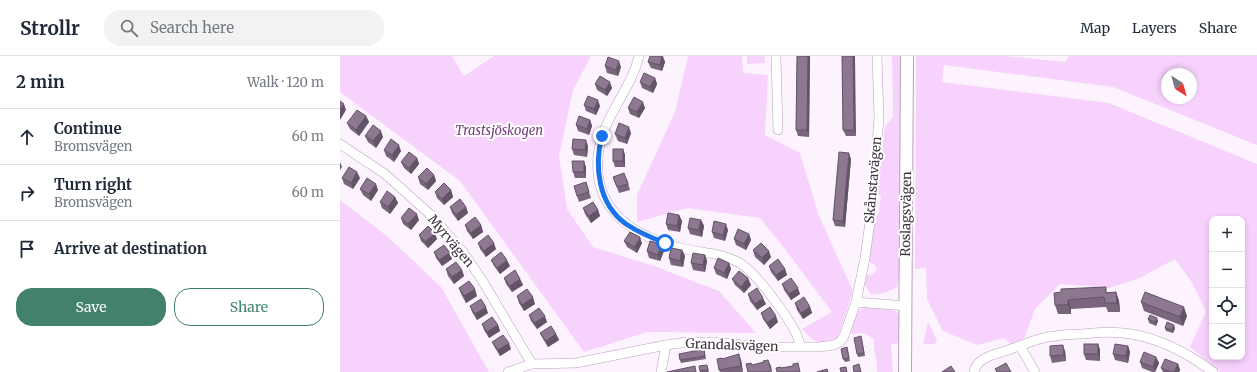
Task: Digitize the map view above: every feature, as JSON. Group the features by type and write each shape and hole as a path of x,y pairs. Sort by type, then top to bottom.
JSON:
{"main road":[{"name":"Roslagsvägen","path":"905,372 907,56"}],"street":[{"path":"639,56 634,71 611,115 599,147 599,173 604,197 620,219 626,224 652,238 685,249 716,254 739,262 754,275 775,301 797,335 800,346"},
{"path":"776,56 778,130"},
{"name":"Skånstavägen","path":"856,302 865,258 872,207 879,118 877,56"},
{"name":"Myrvägen","path":"340,144 385,174 432,216 463,252 482,280 532,364"},
{"path":"856,302 906,306"},
{"name":"Grandalsvägen","path":"508,372 532,364 576,363 688,342 715,342 759,347 819,347 834,345 840,342 844,336 856,302"},
{"path":"974,372 976,366 981,361 992,355 1040,339 1058,335 1107,333 1130,334 1149,338 1190,356 1213,372"},
{"path":"661,372 666,345"},
{"path":"1020,346 1035,372"}],"green space":[{"name":"Trastsjöskogen","path":"340,56 452,56 464,76 494,56 591,56 573,90 559,156 567,209 593,247 654,266 719,291 756,333 647,332 584,352 460,181 340,92"},
{"path":"688,56 742,56 743,73 768,75 765,135 800,153 819,216 853,291 838,337 818,342 814,341 802,329 832,312 760,218 688,208 637,222 637,195 675,112"},
{"path":"747,56 765,56 765,63 747,64"},
{"path":"892,56 901,56 900,274 897,287 884,293 870,294 865,284 864,274 871,275 877,270 875,265 869,262 873,216 878,215 881,196 876,193 885,127 893,117"},
{"path":"916,56 1006,56 1065,62 1069,56 1257,56 1257,145 1113,87 944,65 942,82 1109,103 1257,164 1257,372 1220,372 1190,347 1206,311 1191,281 1175,259 1140,278 1109,288 1060,284 1035,309 1024,339 1010,344 1005,338 977,345 943,331 927,299 926,268 915,269"},
{"path":"340,200 387,236 441,287 489,372 340,372"},
{"path":"870,306 894,309 899,315 900,343 891,344 893,372 877,372 874,339 864,333 851,334 854,319 858,312 864,307"},
{"path":"928,322 937,340 935,344 923,344"}],"building":[{"path":"650,56 662,56 660,65 648,62"},
{"path":"797,56 808,56 807,130 796,130"},
{"path":"842,56 853,56 854,130 843,130"},
{"path":"608,57 619,61 616,70 605,66"},
{"path":"644,73 655,78 650,87 640,82"},
{"path":"600,76 610,82 605,90 595,84"},
{"path":"588,96 598,100 594,109 584,105"},
{"path":"634,97 643,102 637,112 628,108"},
{"path":"340,101 344,104 340,110"},
{"path":"357,110 366,116 356,130 347,123"},
{"path":"579,116 590,120 587,129 576,125"},
{"path":"619,123 629,127 625,138 615,134"},
{"path":"373,125 381,131 373,141 365,136"},
{"path":"391,139 399,145 392,155 384,150"},
{"path":"573,139 586,140 585,150 572,149"},
{"path":"613,149 623,149 623,161 613,161"},
{"path":"409,152 417,158 409,168 401,162"},
{"path":"839,152 849,153 843,221 833,220"},
{"path":"572,161 584,161 584,172 573,172"},
{"path":"349,167 357,172 351,183 342,178"},
{"path":"427,168 434,175 426,184 418,177"},
{"path":"624,173 628,184 617,187 613,177"},
{"path":"367,178 376,184 369,194 360,189"},
{"path":"586,182 589,192 577,196 574,186"},
{"path":"444,183 451,190 442,199 435,192"},
{"path":"387,191 395,197 388,207 380,202"},
{"path":"460,199 466,207 456,215 450,207"},
{"path":"593,202 598,210 589,216 583,208"},
{"path":"409,208 417,214 408,224 401,218"},
{"path":"668,213 679,215 677,226 666,224"},
{"path":"475,217 481,225 471,233 465,225"},
{"path":"690,218 701,220 699,230 688,228"},
{"path":"714,221 726,224 723,235 712,232"},
{"path":"428,226 435,233 425,242 419,235"},
{"path":"738,229 749,234 744,244 734,239"},
{"path":"630,232 640,237 635,247 624,241"},
{"path":"488,235 494,243 484,251 478,243"},
{"path":"650,241 661,244 658,255 647,251"},
{"path":"761,243 769,251 762,258 753,250"},
{"path":"444,245 450,253 439,260 434,252"},
{"path":"671,248 682,250 680,261 669,258"},
{"path":"501,252 507,260 497,268 491,260"},
{"path":"693,253 705,255 703,265 691,263"},
{"path":"718,258 729,263 724,273 714,268"},
{"path":"778,259 785,269 776,275 769,266"},
{"path":"456,262 462,270 452,277 446,269"},
{"path":"515,270 520,279 510,286 504,278"},
{"path":"739,271 748,278 741,287 732,279"},
{"path":"791,278 798,288 789,294 782,284"},
{"path":"469,281 475,289 464,296 459,288"},
{"path":"1106,287 1106,293 1116,292 1117,303 1105,303 1104,297 1068,300 1068,305 1055,305 1054,293 1061,292 1061,289"},
{"path":"757,288 763,298 755,304 748,294"},
{"path":"527,289 533,297 522,305 517,296"},
{"path":"1145,292 1184,307 1180,317 1141,302"},
{"path":"804,297 810,307 801,313 795,303"},
{"path":"481,299 486,307 475,314 470,306"},
{"path":"770,307 776,316 767,323 761,313"},
{"path":"539,308 545,316 534,323 529,315"},
{"path":"1150,315 1157,318 1155,322 1148,319"},
{"path":"492,317 498,325 487,332 482,324"},
{"path":"1167,322 1174,325 1172,330 1165,328"},
{"path":"551,326 556,334 546,341 540,333"},
{"path":"503,335 509,343 498,350 492,342"},
{"path":"861,336 864,353 857,354 854,338"},
{"path":"1084,344 1098,344 1098,354 1084,354"},
{"path":"1115,344 1128,346 1126,356 1113,354"},
{"path":"1063,345 1064,355 1050,356 1050,346"},
{"path":"847,347 849,358 843,359 841,349"},
{"path":"704,349 705,356 680,360 679,354"},
{"path":"1144,352 1156,357 1153,367 1140,362"},
{"path":"739,354 741,366 719,370 717,359"},
{"path":"1165,359 1178,364 1174,372 1161,368"},
{"path":"768,360 771,371 748,372 746,364 751,363 752,365"},
{"path":"798,363 800,372 777,372 776,368 793,366 793,364"},
{"path":"1006,363 1011,372 997,372 995,369"},
{"path":"859,364 861,372 854,372 853,366"},
{"path":"707,365 708,370 700,371 699,366"},
{"path":"695,366 696,372 667,372"},
{"path":"951,366 955,372 942,372"},
{"path":"846,367 847,372 841,372 840,368"},
{"path":"827,369 828,372 817,372"}],"route":[{"path":"602,136 598,158 600,183 604,197 614,213 626,224 665,243"}]}
